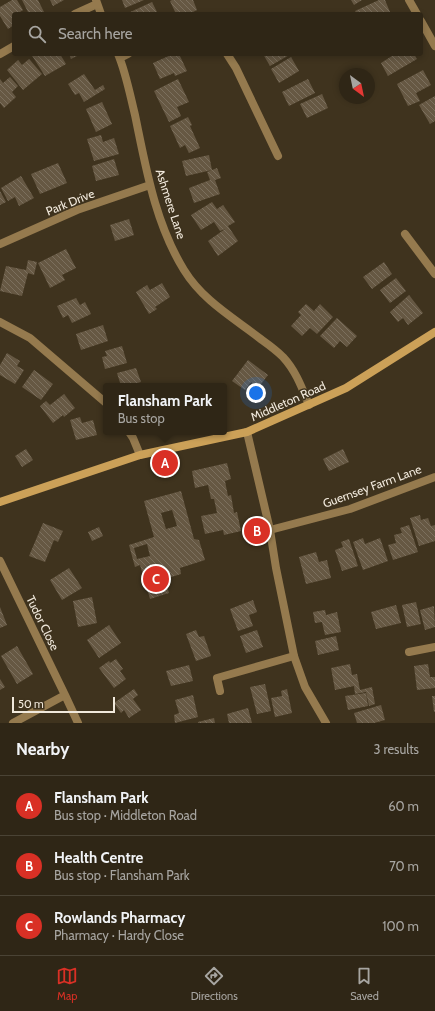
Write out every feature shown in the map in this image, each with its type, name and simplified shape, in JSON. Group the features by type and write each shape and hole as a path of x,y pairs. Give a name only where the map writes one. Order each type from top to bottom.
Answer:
{"main road":[{"name":"Middleton Road","path":"0,502 140,455 246,432 346,388 435,332"}],"street":[{"path":"409,0 416,12"},
{"path":"78,12 96,2 100,12"},
{"path":"423,25 435,46"},
{"path":"0,54 12,47"},
{"name":"Ashmere Lane","path":"119,56 150,185 162,224 173,250 193,284 205,297 283,357 302,386 309,405"},
{"path":"227,56 236,68 278,156"},
{"name":"Park Drive","path":"0,244 77,210 150,185"},
{"path":"405,234 435,274"},
{"path":"0,322 30,338 103,400"},
{"path":"246,432 270,530 276,568 294,656 304,687 326,723"},
{"path":"131,435 140,455"},
{"name":"Guernsey Farm Lane","path":"270,530 350,509 435,477"},
{"name":"Tudor Close","path":"0,561 78,723"},
{"path":"409,652 435,647"},
{"path":"220,691 217,678 294,656"},
{"path":"13,723 65,696"}],"building":[{"path":"12,0 17,0 23,10 20,12 12,12 12,26 8,29 0,16 0,7"},
{"path":"22,0 38,0 44,12 28,12"},
{"path":"50,0 64,0 53,6"},
{"path":"122,0 144,0 125,8"},
{"path":"193,0 197,10 193,12 175,12 170,1"},
{"path":"351,0 362,0 354,5"},
{"path":"379,0 385,0 390,12 356,12 355,11"},
{"path":"152,2 157,12 130,12"},
{"path":"32,56 61,56 66,64 45,76"},
{"path":"70,56 77,56 71,59"},
{"path":"169,56 180,56 187,71 175,76 174,73 160,79 153,63"},
{"path":"264,56 288,56 270,66"},
{"path":"392,56 415,56 417,59 388,76 381,63"},
{"path":"291,57 299,71 279,83 271,69"},
{"path":"29,59 42,74 23,90 7,70 18,60 22,65"},
{"path":"423,70 431,85 416,93 420,101 408,106 397,84"},
{"path":"84,74 95,90 103,85 105,89 84,102 79,93 75,95 68,84"},
{"path":"10,77 18,86 12,92 16,97 4,108 0,103 0,79 3,83"},
{"path":"178,79 189,102 177,107 181,116 169,122 154,91"},
{"path":"308,79 315,93 289,106 282,92"},
{"path":"322,94 328,108 307,118 300,104"},
{"path":"435,96 435,121 430,124 419,105"},
{"path":"102,102 112,124 96,132 86,109"},
{"path":"188,117 192,125 190,126 200,148 189,153 185,145 180,148 170,126"},
{"path":"101,135 103,142 114,138 119,154 94,161 87,139"},
{"path":"209,155 212,170 186,176 182,161"},
{"path":"114,159 119,175 96,181 92,166"},
{"path":"58,163 67,183 40,194 31,174"},
{"path":"217,168 221,178 215,180 220,194 194,203 189,188 210,180 207,172"},
{"path":"21,176 34,198 19,206 15,197 8,201 1,188"},
{"path":"0,191 6,202 0,205"},
{"path":"212,202 217,209 223,205 235,222 228,226 238,241 218,256 208,241 225,229 220,231 214,222 201,230 191,215"},
{"path":"129,219 134,235 115,241 110,225"},
{"path":"66,249 76,268 62,275 65,280 50,288 38,263"},
{"path":"28,260 37,262 34,275 28,273 22,296 0,291 6,266 26,270"},
{"path":"384,262 392,274 372,289 363,277"},
{"path":"396,278 406,291 390,303 380,290"},
{"path":"162,283 170,297 155,307 157,309 149,314 136,292 147,285 150,290"},
{"path":"409,295 423,313 408,325 403,318 398,322 390,312"},
{"path":"76,298 80,305 85,302 91,314 72,323 68,315 63,318 57,306"},
{"path":"306,304 314,311 320,304 333,317 317,334 310,328 302,336 291,326 301,315 298,312"},
{"path":"337,318 357,336 347,347 340,341 334,348 320,336"},
{"path":"103,325 108,341 81,350 76,334"},
{"path":"122,346 127,363 105,369 102,357 107,356 105,351"},
{"path":"7,353 20,361 17,366 24,370 15,384 0,375 0,365"},
{"path":"248,360 268,375 258,388 251,382 245,390 232,381"},
{"path":"136,368 141,382 120,383 117,373"},
{"path":"34,370 53,384 41,400 22,387"},
{"path":"64,394 75,408 64,417 63,415 53,423 40,406 46,401 50,405"},
{"path":"80,417 82,423 93,420 97,435 76,440 70,420"},
{"path":"26,449 33,460 22,467 15,456"},
{"path":"343,449 349,462 329,471 323,459"},
{"path":"227,463 231,479 225,481 228,496 231,495 234,513 237,512 241,531 224,535 223,530 205,534 201,516 217,513 214,499 211,499 208,485 195,488 192,471"},
{"path":"181,491 194,539 199,540 205,560 180,568 181,574 165,579 169,593 150,599 140,565 135,567 129,545 154,537 144,501","holes":["172,510 177,526 166,529 161,513","147,544 150,556 137,559 134,548"]},
{"path":"420,515 421,520 428,518 431,526 435,525 435,541 419,546 410,518"},
{"path":"43,523 63,531 58,542 54,540 45,562 29,556"},
{"path":"409,525 418,552 393,560 388,545 396,543 394,535 402,533 400,528"},
{"path":"99,527 103,536 92,541 88,532"},
{"path":"363,538 365,544 380,538 388,561 363,570 353,542"},
{"path":"349,539 358,566 342,571 335,550 343,547 341,542"},
{"path":"316,552 319,562 327,560 331,578 306,584 299,557"},
{"path":"69,568 82,588 62,600 50,580"},
{"path":"92,597 97,623 78,627 73,601"},
{"path":"253,600 257,612 249,615 253,626 238,631 230,609"},
{"path":"416,602 421,624 407,627 402,605"},
{"path":"396,605 401,623 376,629 371,612"},
{"path":"434,606 435,627 425,630 420,610"},
{"path":"0,607 7,625 0,628"},
{"path":"325,610 326,615 337,612 341,632 325,635 322,622 315,623 313,612"},
{"path":"109,625 121,643 99,658 87,640"},
{"path":"196,630 199,637 204,636 211,656 196,661 186,634"},
{"path":"257,630 263,647 246,653 240,636"},
{"path":"336,636 339,650 318,655 315,641"},
{"path":"17,646 33,674 17,684 1,656"},
{"path":"116,659 123,669 120,671 126,679 114,688 99,668 109,661 110,663"},
{"path":"350,664 352,675 357,674 360,690 372,687 375,704 369,706 366,692 355,694 354,686 335,690 331,668"},
{"path":"428,664 430,677 435,677 435,688 417,690 414,666"},
{"path":"189,665 193,681 171,686 166,671"},
{"path":"0,679 5,687 0,690"},
{"path":"265,684 271,711 257,714 250,687"},
{"path":"134,689 138,695 133,699 141,710 129,718 124,710 121,713 114,703"},
{"path":"287,689 292,713 275,717 271,698 282,696 281,691"},
{"path":"366,693 368,706 348,710 345,696"},
{"path":"193,695 198,717 175,723 174,715 179,713 175,700"},
{"path":"432,696 435,696 435,712 434,712"},
{"path":"381,705 385,720 374,723 357,723 354,713"},
{"path":"248,708 252,723 229,723 227,714"},
{"path":"214,718 215,723 198,723 198,722"}],"place":[{"name":"Flansham Park","path":"165,463"},
{"name":"Health Centre","path":"257,531"},
{"name":"Rowlands Pharmacy","path":"156,579"}]}
